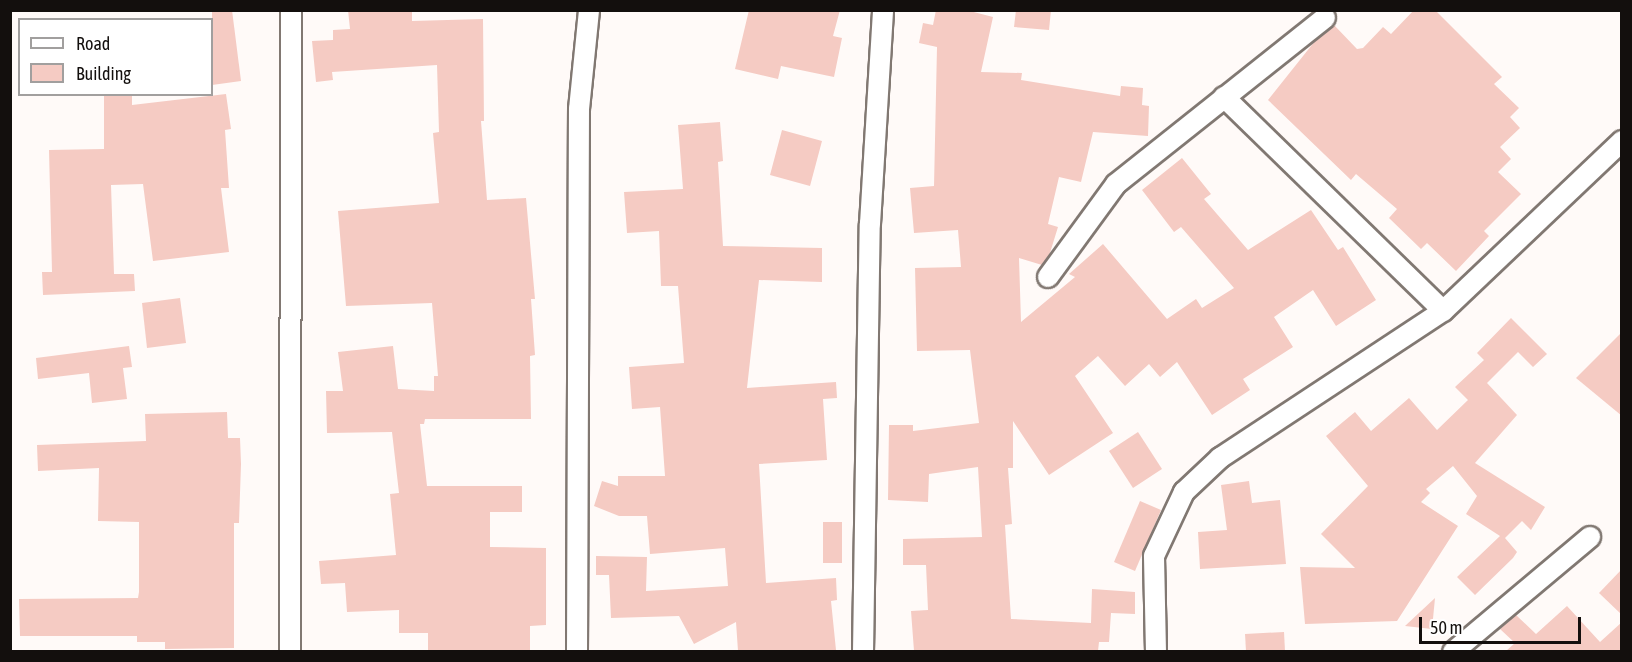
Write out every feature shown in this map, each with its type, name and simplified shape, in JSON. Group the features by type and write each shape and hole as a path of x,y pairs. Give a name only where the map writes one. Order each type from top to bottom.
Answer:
{"street":[{"path":"290,651 291,10"},
{"path":"577,651 579,110 589,10"},
{"path":"863,651 870,224 883,10"},
{"path":"1048,277 1116,184 1325,18"},
{"path":"1224,97 1443,311"},
{"path":"1155,651 1154,556 1184,492 1220,458 1443,311 1622,141"},
{"path":"1453,651 1590,537"}],"building":[{"path":"212,10 232,10 241,81 213,85"},
{"path":"348,10 412,10 412,21 483,19 484,121 481,121 487,200 526,198 535,299 531,299 535,355 530,356 531,419 425,419 424,424 420,424 427,486 522,486 522,512 490,512 490,547 546,548 546,625 530,626 530,651 428,651 428,633 399,633 399,610 347,612 345,583 321,584 319,561 396,555 390,494 399,493 392,432 327,433 326,391 343,391 338,352 393,346 398,389 434,391 434,376 438,376 432,303 346,306 338,211 439,203 433,133 439,132 437,65 332,72 333,80 316,82 312,41 333,40 333,30 350,29"},
{"path":"749,10 840,10 833,36 842,38 834,77 781,66 778,79 735,69"},
{"path":"936,10 966,10 993,17 981,72 1022,73 1021,80 1120,96 1121,86 1143,88 1142,105 1149,106 1148,136 1093,132 1081,182 1059,177 1048,224 1058,227 1049,256 1042,265 1019,258 1021,322 1075,277 1069,274 1103,244 1167,319 1196,299 1202,308 1234,288 1181,227 1174,232 1142,190 1182,158 1211,194 1204,199 1248,250 1311,210 1338,250 1343,247 1376,300 1336,326 1313,290 1274,317 1293,347 1243,379 1250,390 1212,415 1177,362 1160,377 1149,364 1125,386 1098,356 1075,376 1113,433 1049,475 1013,421 1013,468 1008,468 1012,524 1005,525 1011,619 1091,623 1092,589 1135,592 1135,614 1111,613 1109,642 1099,642 1098,651 914,651 911,611 928,610 926,565 903,565 903,539 982,537 978,467 929,474 928,502 888,500 889,425 913,425 913,431 979,423 970,350 917,351 915,268 961,267 958,230 914,233 910,188 934,186 937,47 919,43 923,23 933,25"},
{"path":"1016,10 1051,10 1049,30 1014,27"},
{"path":"1414,10 1435,10 1502,77 1494,84 1519,108 1510,117 1520,128 1500,147 1511,159 1498,172 1521,194 1484,231 1489,236 1456,271 1427,243 1421,249 1389,218 1397,209 1356,174 1351,180 1268,100 1315,41 1334,25 1357,49 1363,48 1383,27 1391,34"},
{"path":"226,94 231,129 225,130 229,188 221,188 229,252 153,261 143,184 111,185 114,274 134,274 135,291 43,295 42,272 52,272 49,150 104,149 104,96 132,96 132,105"},
{"path":"720,122 723,161 718,162 723,246 822,248 822,282 759,280 747,388 836,382 837,398 823,399 827,460 759,464 766,583 836,578 837,600 831,601 836,650 738,651 736,622 694,644 679,616 611,618 609,575 596,575 596,556 647,557 646,591 728,586 725,548 650,554 647,516 619,516 594,506 602,481 618,486 618,476 665,476 660,407 632,409 629,367 684,363 678,286 661,286 659,231 627,233 624,192 683,189 678,125"},
{"path":"782,130 822,141 810,186 770,175"},
{"path":"180,298 186,343 147,348 142,303"},
{"path":"1511,318 1547,354 1533,367 1518,352 1487,383 1517,415 1475,463 1545,507 1531,530 1522,521 1505,538 1517,552 1513,558 1475,595 1457,577 1500,536 1466,514 1477,496 1453,466 1426,489 1430,493 1421,502 1458,526 1397,621 1305,624 1300,567 1355,568 1321,534 1368,486 1326,436 1355,412 1371,431 1409,398 1437,430 1468,400 1455,387 1484,360 1477,353"},
{"path":"1622,332 1622,416 1576,378"},
{"path":"129,346 132,367 123,368 127,399 92,403 89,373 38,379 36,358"},
{"path":"227,412 228,438 240,438 241,464 239,523 234,523 234,648 165,649 165,642 137,642 137,636 20,636 19,599 138,598 139,592 139,522 98,521 99,468 38,471 37,445 146,441 145,414"},
{"path":"1138,432 1162,469 1133,488 1109,451"},
{"path":"1249,481 1252,503 1280,500 1286,564 1200,569 1198,532 1227,530 1221,485"},
{"path":"1140,501 1161,510 1135,571 1114,562"},
{"path":"823,522 842,522 842,563 823,563"},
{"path":"1622,569 1622,615 1599,593"},
{"path":"1435,598 1432,629 1405,626"},
{"path":"1567,606 1600,642 1622,622 1622,651 1506,651 1515,643 1500,629 1516,615 1536,634"},
{"path":"1284,632 1285,651 1246,651 1245,634"}]}
